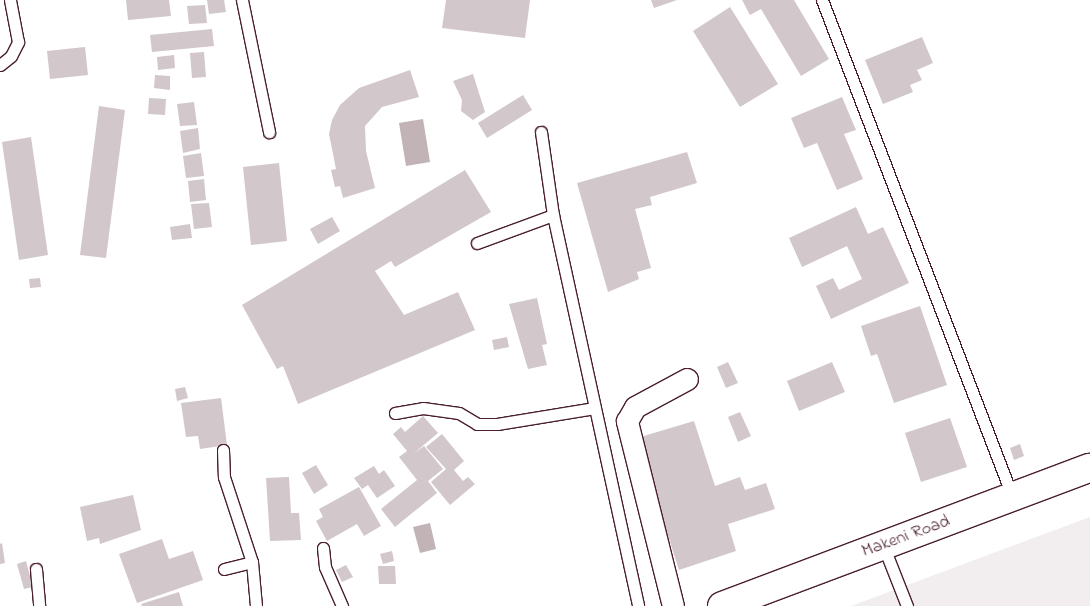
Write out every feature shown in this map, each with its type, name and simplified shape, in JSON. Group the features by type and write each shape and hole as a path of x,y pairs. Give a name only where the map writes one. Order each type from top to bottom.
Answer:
{"main road":[{"name":"Makeni Road","path":"722,606 1090,468"}],"street":[{"path":"673,606 627,421 635,407 687,379"}],"lane":[{"path":"0,65 11,56 18,42 10,0"},
{"path":"242,0 269,132"},
{"path":"822,0 1013,498"},
{"path":"541,132 553,215 638,606"},
{"path":"477,243 553,215"},
{"path":"395,413 423,408 459,413 476,424 497,424 595,408"},
{"path":"223,450 224,477 252,562 256,606"},
{"path":"883,545 908,606"},
{"path":"323,548 325,567 342,606"},
{"path":"224,569 252,562"},
{"path":"36,569 39,606"}],"shaded area":[{"path":"423,119 430,162 406,166 399,123"},
{"path":"1090,517 1090,606 851,606"},
{"path":"430,523 436,549 420,553 413,527"}],"building":[{"path":"126,0 169,0 171,16 128,20"},
{"path":"207,0 224,0 226,12 209,14"},
{"path":"446,0 530,0 525,38 442,28"},
{"path":"651,0 677,0 654,8"},
{"path":"742,0 794,0 829,59 801,76 761,9 750,15"},
{"path":"205,5 207,23 189,24 187,6"},
{"path":"730,7 778,84 740,107 693,31"},
{"path":"212,29 214,46 152,52 150,35"},
{"path":"922,37 933,63 917,70 922,80 910,85 913,92 883,104 865,60"},
{"path":"85,47 88,75 50,79 47,51"},
{"path":"204,52 206,77 192,78 190,53"},
{"path":"174,55 175,68 158,70 157,57"},
{"path":"410,70 419,97 382,107 365,126 366,151 375,188 343,198 340,186 335,187 331,170 336,169 329,134 332,120 340,105 359,88"},
{"path":"473,74 485,112 473,120 461,111 462,100 453,81"},
{"path":"155,75 170,76 170,90 154,88"},
{"path":"523,95 532,110 487,138 478,123"},
{"path":"842,97 856,130 844,134 863,179 837,190 817,143 804,148 791,118"},
{"path":"149,98 166,99 165,115 148,114"},
{"path":"194,102 197,125 180,126 177,104"},
{"path":"99,106 125,110 106,258 80,255"},
{"path":"198,128 200,149 183,153 180,131"},
{"path":"31,137 48,255 19,260 2,142"},
{"path":"687,152 697,183 650,197 652,205 635,209 651,268 637,272 639,279 608,292 577,183"},
{"path":"201,153 204,176 186,178 183,156"},
{"path":"279,163 287,241 251,245 243,167"},
{"path":"465,170 491,212 395,267 391,261 375,271 404,315 458,292 475,330 298,404 283,366 277,369 242,305"},
{"path":"204,179 206,200 190,202 188,181"},
{"path":"209,203 212,227 194,229 191,204"},
{"path":"856,207 868,234 883,227 909,283 831,319 816,286 833,278 839,290 862,279 847,246 802,267 789,238"},
{"path":"332,217 340,231 318,244 310,229"},
{"path":"190,224 192,238 172,240 170,227"},
{"path":"40,278 41,287 30,288 29,279"},
{"path":"537,298 547,344 542,345 547,365 528,369 509,304"},
{"path":"920,306 947,385 894,403 877,354 871,356 861,326"},
{"path":"507,337 509,347 494,350 492,340"},
{"path":"728,362 738,383 726,388 717,367"},
{"path":"832,362 845,392 799,411 787,381"},
{"path":"185,387 188,398 177,401 175,389"},
{"path":"221,398 227,445 200,449 198,436 186,437 181,403"},
{"path":"740,412 751,436 738,442 728,417"},
{"path":"423,416 438,433 413,454 424,446 443,469 428,481 437,493 395,527 381,509 417,480 399,457 407,451 393,434 401,427 405,432"},
{"path":"950,418 967,467 921,482 905,433"},
{"path":"694,421 715,486 740,477 745,490 766,483 775,509 728,524 736,551 679,570 637,438"},
{"path":"442,434 464,461 454,470 463,481 468,477 475,484 450,505 431,482 446,469 426,447"},
{"path":"1020,444 1024,456 1014,460 1010,448"},
{"path":"316,465 328,485 314,494 302,473"},
{"path":"374,466 379,474 384,470 395,486 377,498 368,485 362,489 354,478"},
{"path":"289,477 291,513 299,513 301,540 270,541 266,478"},
{"path":"359,487 381,526 364,536 357,524 327,541 316,521 323,517 319,509"},
{"path":"133,495 141,530 100,544 99,538 87,541 80,507"},
{"path":"162,539 169,559 193,551 203,580 137,603 119,554"},
{"path":"2,543 5,563 0,564 0,544"},
{"path":"392,551 394,561 383,564 380,554"},
{"path":"26,561 33,587 24,589 17,564"},
{"path":"346,565 353,577 342,582 336,570"},
{"path":"378,566 395,566 396,584 379,584"},
{"path":"179,592 183,606 142,606 141,604"}]}
